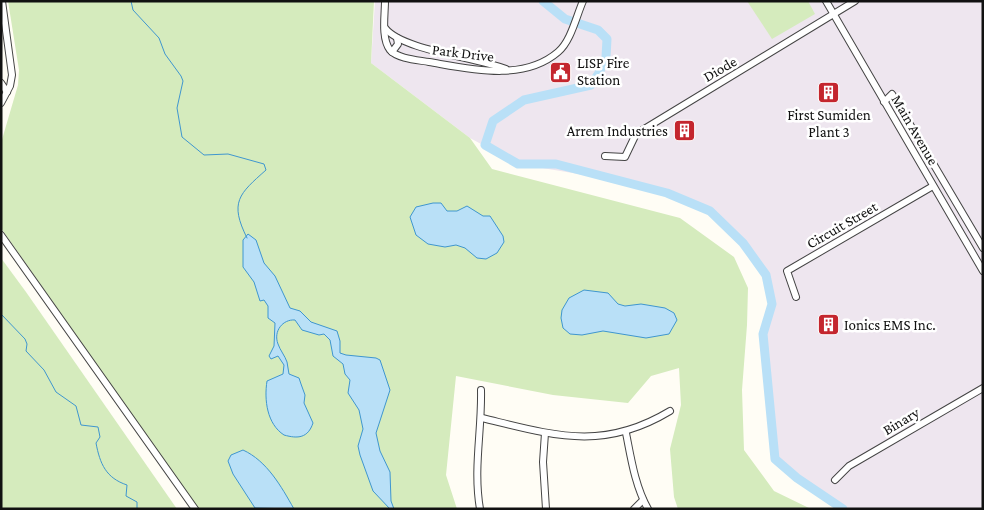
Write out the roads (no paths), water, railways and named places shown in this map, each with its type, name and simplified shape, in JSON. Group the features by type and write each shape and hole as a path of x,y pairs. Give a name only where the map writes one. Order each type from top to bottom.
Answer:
{"street":[{"path":"1,103 8,92 12,75 2,1"},
{"path":"385,1 386,40 392,52 398,44 397,38"},
{"name":"Main Avenue","path":"826,1 983,272"},
{"name":"Diode","path":"605,156 625,157 636,134 855,1"},
{"name":"Park Drive","path":"392,52 400,56 475,70 525,68 545,60 561,49 582,4"},
{"name":"Park Drive","path":"385,28 397,38 507,69"},
{"path":"1,42 9,54"},
{"name":"Park Drive","path":"417,59 424,47"},
{"path":"1,83 8,92"},
{"path":"884,102 892,94 983,248"},
{"name":"Circuit Street","path":"796,298 787,271 934,186"},
{"path":"1,235 195,509"},
{"name":"Binary","path":"835,480 850,466 983,388"},
{"path":"480,509 475,472 482,418 482,390"},
{"path":"482,418 545,433 586,438 626,433 651,423 670,412"},
{"path":"545,433 543,462 546,509"},
{"path":"626,433 632,464 643,500 648,509"},
{"path":"634,509 643,500"}],"water":[{"path":"441,203 447,211 457,211 467,206 483,216 490,216 503,236 504,242 497,253 486,259 477,258 465,248 456,245 445,247 428,244 416,235 410,217 416,207"},
{"path":"248,234 256,240 264,263 275,276 290,308 300,311 311,322 337,331 340,341 340,353 380,360 390,390 376,433 380,451 390,472 391,501 394,509 390,509 373,491 360,455 358,446 363,429 359,410 348,393 350,380 345,374 343,364 333,356 330,340 324,334 319,335 302,330 295,320 291,320 280,327 277,339 287,362 289,374 299,378 305,395 304,403 313,423 308,432 302,436 294,437 284,435 270,418 266,396 267,381 283,374 284,365 278,356 271,359 269,356 274,346 275,323 268,318 268,306 264,300 260,301 254,282 243,267 243,240"},
{"path":"584,290 608,293 618,304 625,306 641,304 665,308 674,313 677,320 669,334 646,338 603,331 582,335 570,334 563,328 562,310 569,298"},
{"path":"243,450 252,455 273,475 294,509 255,508 233,474 228,461 231,455"}],"waterway":[{"path":"131,1 133,10 159,38 165,54 183,81 177,108 182,137 204,155 228,154 264,164 266,170 243,193 238,207 239,216 247,238"},
{"path":"543,1 565,19 598,30 607,39 606,57 591,85 524,100 493,121 485,145 518,164 556,164 667,193 710,211 743,243 766,275 772,304 763,334 775,459 797,478 843,509"},
{"path":"1,314 25,339 27,344 26,351 44,370 56,392 76,406 81,425 98,427 100,437 96,443 102,464 109,474 127,485 126,496 137,502 137,509"}],"place":[{"name":"LISP Fire Station","path":"561,72"},
{"name":"First Sumiden Plant 3","path":"829,92"},
{"name":"Arrem Industries","path":"684,131"},
{"name":"Ionics EMS Inc.","path":"828,325"}]}
